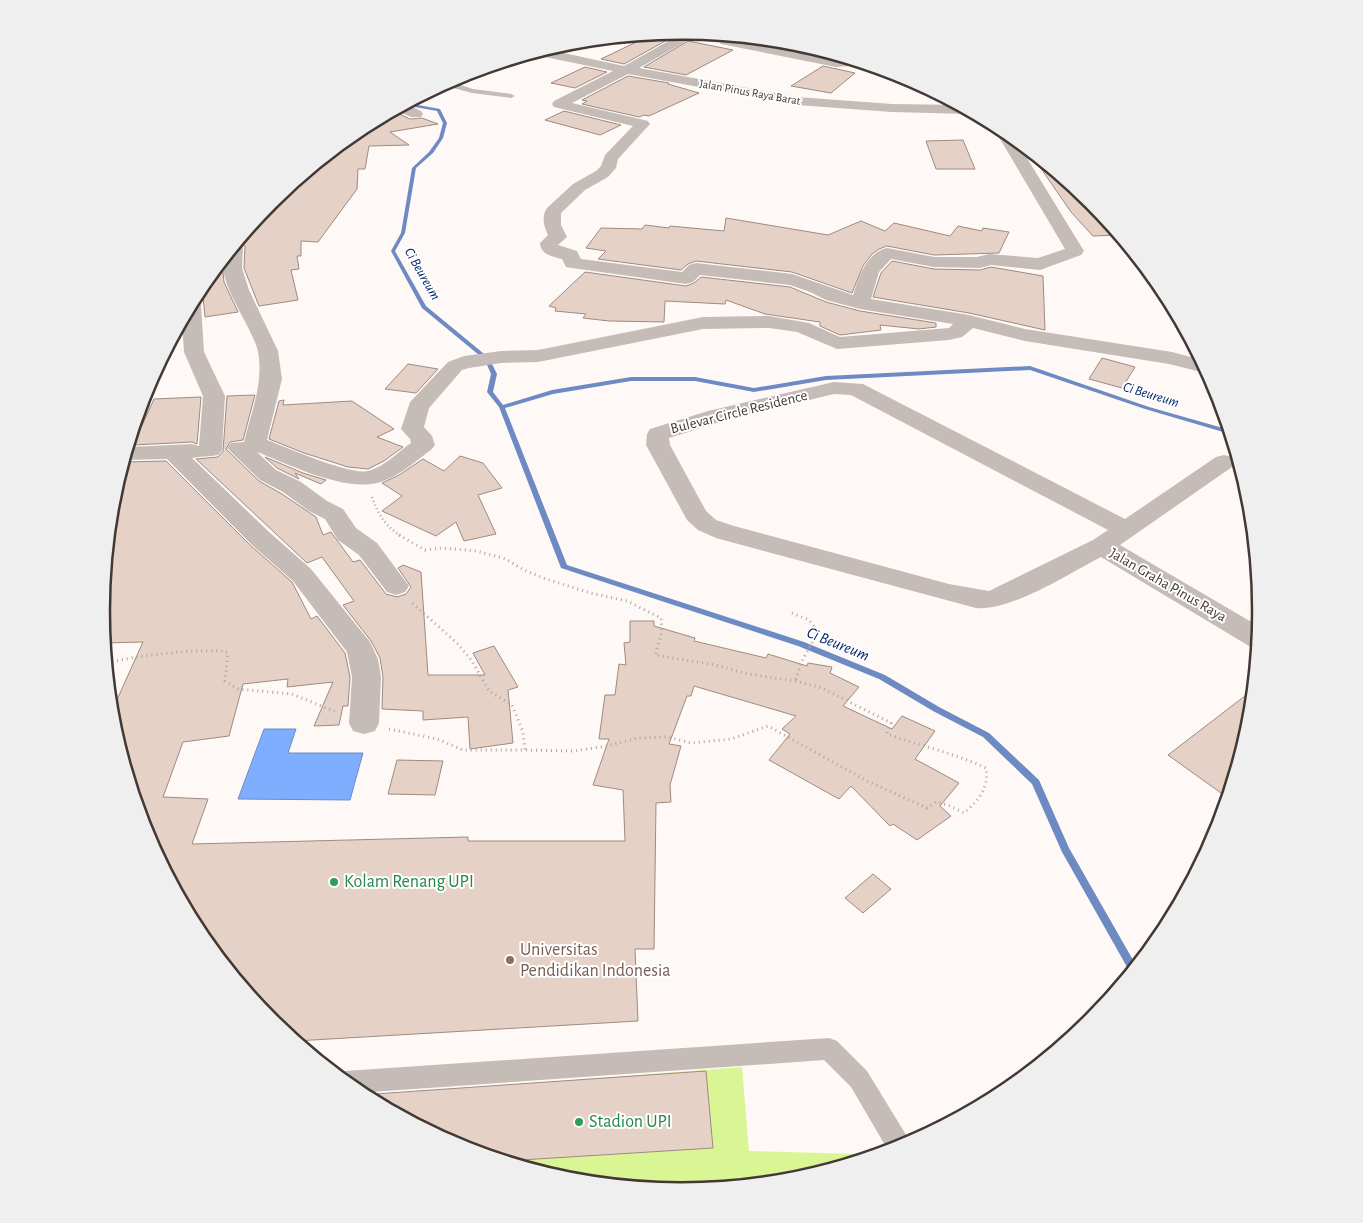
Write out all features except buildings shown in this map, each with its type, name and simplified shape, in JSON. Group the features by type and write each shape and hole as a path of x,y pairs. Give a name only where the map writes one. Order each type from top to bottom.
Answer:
{"street":[{"path":"679,40 559,104 644,124 611,158 608,168 602,174 579,187 552,212 552,225 558,237 548,242 550,247 557,252 571,255 572,264 686,278 696,270 720,273 724,271 792,280 817,288 833,296 860,303 969,321 1025,327 1172,358 1197,365"},
{"path":"730,42 842,63"},
{"name":"Jalan Pinus Raya Barat","path":"555,54 626,70 797,101 892,108 953,110"},
{"path":"408,110 416,114"},
{"path":"860,303 870,271 887,253 934,262 980,263 989,259 1040,264 1075,252 1010,144"},
{"path":"233,257 233,268 239,290 268,351 271,379 247,446"},
{"path":"191,319 194,352 214,396 210,450"},
{"path":"132,454 174,453 247,446 368,479 378,476 423,445 421,436 412,429 418,407 455,366 464,362 501,357 538,356 703,323 744,321 776,323 802,327 837,343 956,333 969,321"},
{"name":"Bulevar Circle Residence","path":"1127,530 856,389 834,388 716,416 658,434 658,445 696,515 707,525 726,532 949,593 988,600 999,598 1102,546 1127,530 1224,462"},
{"path":"247,446 268,475 292,487 318,506 334,514 347,534 368,549 396,586"},
{"path":"174,453 260,538 302,575 360,649 366,662 368,675 364,723"},
{"name":"Jalan Graha Pinus Raya","path":"1102,546 1252,635"}],"lane":[{"path":"457,87 472,91 511,96"},
{"path":"356,1081 829,1049 859,1079 896,1140"}],"path":[{"path":"368,479 378,515 393,531 426,550 442,548 477,551 506,560 546,579 590,593 627,601 661,618 662,631 655,655 715,665 748,674 795,680 822,688 891,723 887,734 922,747 962,757 986,768 988,778 980,799 964,813 948,805 936,802 927,808 867,781 768,726 731,739 691,743 668,737 636,738 608,746 573,751 525,750"},
{"path":"792,613 809,620 818,632 795,680"}],"green space":[{"name":"Stadion UPI","path":"742,1067 749,1151 854,1154 854,1156 793,1172 719,1182 644,1182 607,1178 534,1164 498,1153 429,1124 377,1095"}],"water":[{"path":"264,729 296,729 288,753 363,753 350,800 238,799"}],"waterway":[{"name":"Ci Beureum","path":"416,106 439,110 445,123 441,138 431,153 414,168 403,233 393,251 424,307 487,359 494,374 490,392 502,407"},
{"name":"Ci Beureum","path":"502,407 552,392 631,379 695,379 754,390 826,378 1030,368 1147,408 1224,430"},
{"name":"Ci Beureum","path":"502,407 564,566 801,644 882,677 936,709 986,735 1036,782 1065,849 1130,965"}],"place":[{"name":"Kolam Renang UPI","path":"334,882"},
{"name":"Universitas Pendidikan Indonesia","path":"510,960"},
{"name":"Stadion UPI","path":"579,1122"}]}
